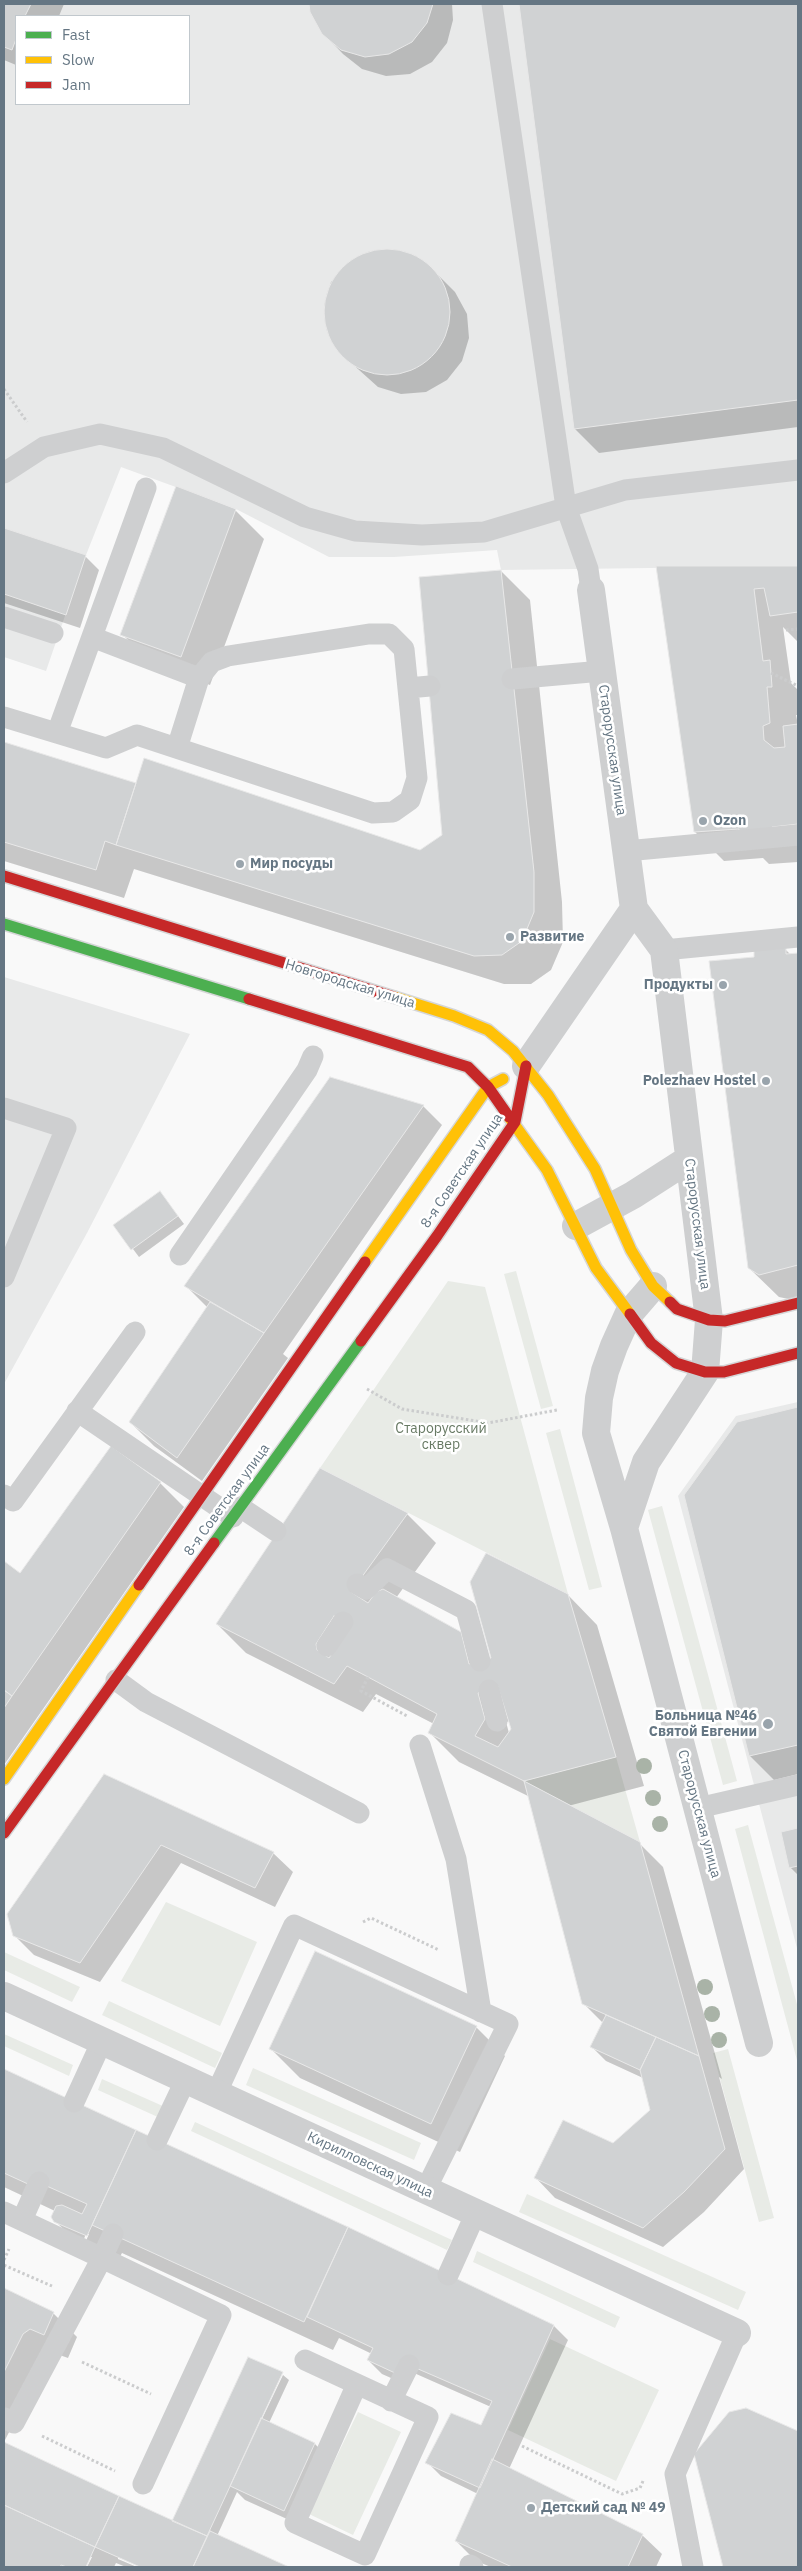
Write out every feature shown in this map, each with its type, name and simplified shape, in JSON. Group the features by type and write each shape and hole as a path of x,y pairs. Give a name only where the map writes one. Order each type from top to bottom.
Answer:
{"street":[{"name":"Старорусская улица","path":"591,590 634,910 664,950 709,1320 705,1372 646,1462 624,1528"},
{"name":"Новгородская улица","path":"4,876 454,1016 488,1030 513,1051 548,1095 595,1169 631,1250 653,1286 677,1309 709,1320 725,1321 798,1303"},
{"path":"526,1066 634,910"},
{"path":"4,924 468,1067 488,1087 515,1122 547,1170 596,1268 628,1315 651,1343 676,1363 705,1372 724,1372 798,1353"},
{"name":"8-я Советская улица","path":"4,1779 488,1087 526,1066"},
{"name":"8-я Советская улица","path":"4,1834 437,1236 515,1122 526,1066"},
{"path":"576,1226 689,1159"},
{"name":"Старорусская улица","path":"653,1286 628,1315 605,1371 599,1398 596,1433 624,1528 759,2043"},
{"name":"Кирилловская улица","path":"4,1996 475,2215 737,2333"}],"lane":[{"path":"492,4 566,508 588,569 591,590"},
{"path":"4,473 44,447 100,434 163,448 305,517 355,531 422,535 484,532 625,490 798,470"},
{"path":"57,733 146,488"},
{"path":"4,617 53,633"},
{"path":"4,717 106,748 137,735 373,814 393,812 410,800 417,778 404,649 389,634 369,634 228,656 212,662 199,678 177,748"},
{"path":"92,637 199,678"},
{"path":"512,679 602,671"},
{"path":"408,688 430,686"},
{"path":"626,850 798,835"},
{"path":"664,950 798,937"},
{"path":"180,1255 307,1070 313,1056"},
{"path":"4,1108 66,1128 4,1277"},
{"path":"4,1495 13,1501 134,1332"},
{"path":"78,1411 203,1496 276,1531"},
{"path":"361,1590 388,1569 466,1610 480,1661"},
{"path":"327,1646 343,1622"},
{"path":"116,1680 146,1702 359,1813"},
{"path":"488,1690 497,1721"},
{"path":"420,1745 456,1859 481,2012"},
{"path":"698,1808 798,1785"},
{"path":"216,2094 294,1925 508,2024 425,2191"},
{"path":"74,2102 102,2041"},
{"path":"157,2140 186,2079"},
{"path":"39,2182 13,2216 221,2315 143,2484"},
{"path":"448,2275 475,2215"},
{"path":"9,2421 54,2349 113,2234"},
{"path":"693,2567 674,2474 737,2333"},
{"path":"305,2360 357,2384 391,2401 428,2417 364,2555 295,2523 357,2384"},
{"path":"391,2401 409,2364"}],"path":[{"path":"4,389 44,447"},
{"path":"786,630 798,629"},
{"path":"771,673 798,686"},
{"path":"365,1387 402,1409 488,1423 521,1419 557,1410"},
{"path":"368,1677 361,1691 410,1718 420,1745"},
{"path":"4,2264 80,2299"},
{"path":"54,2349 178,2407"},
{"path":"9,2421 143,2484"},
{"path":"522,2446 622,2494 640,2488 644,2480"}],"shaded area":[{"path":"4,4 798,4 798,566 501,570 497,550 394,557 329,557 236,509 121,467 86,555 46,671 4,657"},
{"path":"4,977 190,1034 87,1233 4,1384"},
{"name":"Больница №46 Святой Евгении","path":"798,1402 798,1952 678,1496 736,1416"}],"green space":[{"path":"516,1271 553,1406 541,1409 504,1274"},
{"name":"Старорусский сквер","path":"448,1281 485,1287 568,1594 320,1468"},
{"path":"560,1429 602,1587 589,1590 546,1433"},
{"path":"662,1506 737,1781 723,1785 648,1510"},
{"path":"616,1757 640,1842 524,1781"},
{"path":"748,1825 798,2008 798,2064 735,1829"},
{"path":"166,1902 257,1942 220,2026 121,1981"},
{"path":"4,1952 80,1987 72,2002 4,1970"},
{"path":"109,2001 222,2053 215,2068 102,2015"},
{"path":"4,2034 73,2065 69,2076 4,2046"},
{"path":"728,2049 774,2218 759,2222 713,2053"},
{"path":"253,2068 421,2143 414,2160 246,2085"},
{"path":"102,2079 165,2107 160,2118 98,2090"},
{"path":"195,2122 452,2240 447,2250 191,2131"},
{"path":"527,2194 746,2292 738,2310 519,2212"},
{"path":"477,2251 620,2317 615,2328 473,2262"},
{"path":"550,2339 659,2390 616,2481 508,2430"},
{"path":"358,2412 401,2432 353,2535 309,2514"}],"building":[{"path":"4,4 31,4 26,15 15,15 15,42 12,50 4,47"},
{"path":"309,4 433,4 427,23 412,42 389,54 365,57 341,50 322,34 310,12"},
{"path":"519,4 798,4 798,400 574,429"},
{"path":"387,249 411,254 432,267 445,288 450,312 445,336 432,357 411,370 387,375 363,370 342,357 329,336 324,312 329,288 342,267 363,254"},
{"path":"176,486 236,509 181,657 120,635"},
{"path":"4,528 86,555 66,615 4,594"},
{"path":"656,566 798,566 798,612 770,616 764,588 754,589 763,661 770,660 772,687 767,687 770,723 763,726 764,740 774,748 785,747 783,726 798,724 798,824 772,827 773,834 739,836 739,829 694,832"},
{"path":"501,570 534,872 534,912 522,941 502,955 474,956 116,845 144,758 420,850 442,835 419,577"},
{"path":"4,742 136,783 116,845 105,841 96,870 4,842"},
{"path":"786,948 786,954 798,953 798,1265 759,1275 748,1268 709,961 754,957 754,950"},
{"path":"330,1077 424,1105 264,1333 184,1286"},
{"path":"160,1191 178,1216 131,1250 113,1225"},
{"path":"210,1302 264,1333 177,1458 129,1422"},
{"name":"Больница №46 Святой Евгении","path":"798,1407 798,1745 749,1756 684,1495 737,1422"},
{"path":"111,1446 161,1482 12,1696 4,1690 4,1561 20,1573"},
{"path":"320,1468 408,1513 351,1592 368,1603 376,1592 383,1589 461,1632 469,1664 491,1658 470,1582 486,1553 568,1594 616,1757 524,1781 428,1733 437,1714 347,1666 334,1684 216,1624","holes":["334,1616 350,1626 329,1658 317,1650 316,1644","498,1687 511,1729 498,1747 475,1736 485,1719 478,1693"]},
{"path":"4,1690 12,1696 4,1708"},
{"path":"104,1774 274,1852 255,1888 161,1845 80,1963 13,1936 7,1914"},
{"path":"524,1781 640,1842 699,2056 582,2004"},
{"path":"798,1828 798,1866 789,1868 781,1832"},
{"path":"315,1951 477,2026 431,2124 269,2049"},
{"path":"606,2015 656,2037 640,2070 590,2047"},
{"path":"656,2037 699,2056 725,2149 684,2192 643,2228 534,2178 563,2120 613,2143 650,2110 640,2070"},
{"path":"4,2069 136,2130 87,2236 54,2222 51,2217 56,2206 62,2205 82,2214 87,2204 31,2179 28,2184 4,2173"},
{"path":"136,2130 348,2227 304,2322 92,2225"},
{"path":"348,2227 554,2325 480,2488 425,2463 451,2413 481,2425 492,2401 409,2365 395,2373 367,2360 373,2348 307,2317"},
{"path":"4,2288 54,2312 44,2335 30,2329 23,2334 4,2372"},
{"path":"248,2357 283,2372 207,2536 172,2521"},
{"path":"746,2408 798,2431 798,2567 723,2567 694,2454 729,2412"},
{"path":"261,2418 315,2443 284,2511 230,2486"},
{"path":"4,2442 119,2496 95,2547 4,2505"},
{"name":"Детский сад № 49","path":"492,2459 643,2534 628,2567 512,2567 455,2541"},
{"path":"119,2496 207,2536 193,2567 140,2567 95,2547"},
{"path":"4,2505 95,2547 86,2567 67,2567 61,2565 60,2567 4,2567"},
{"path":"210,2531 289,2567 193,2567"}],"traffic: fast":[{"path":"4,924 249,999"},
{"path":"214,1543 361,1341"}],"traffic: slow":[{"path":"394,997 454,1016 488,1030 513,1051 548,1095 595,1169 631,1250 653,1286 670,1302"},
{"path":"365,1262 488,1087 503,1079"},
{"path":"509,1117 547,1170 596,1268 630,1314"},
{"path":"4,1779 139,1585"}],"traffic: jam":[{"path":"4,876 394,997"},
{"path":"249,999 468,1067 488,1087 509,1117"},
{"path":"361,1341 437,1236 515,1122 526,1066"},
{"path":"139,1585 365,1262"},
{"path":"670,1302 677,1309 709,1320 725,1321 798,1303"},
{"path":"630,1314 651,1343 676,1363 705,1372 724,1372 798,1353"},
{"path":"4,1833 214,1543"}],"place":[{"name":"Ozon","path":"703,821"},
{"name":"Мир посуды","path":"240,864"},
{"name":"Развитие","path":"510,937"},
{"name":"Продукты","path":"723,985"},
{"name":"Polezhaev Hostel","path":"766,1081"},
{"name":"Больница №46 Святой Евгении","path":"768,1724"},
{"name":"Детский сад № 49","path":"531,2508"}]}
